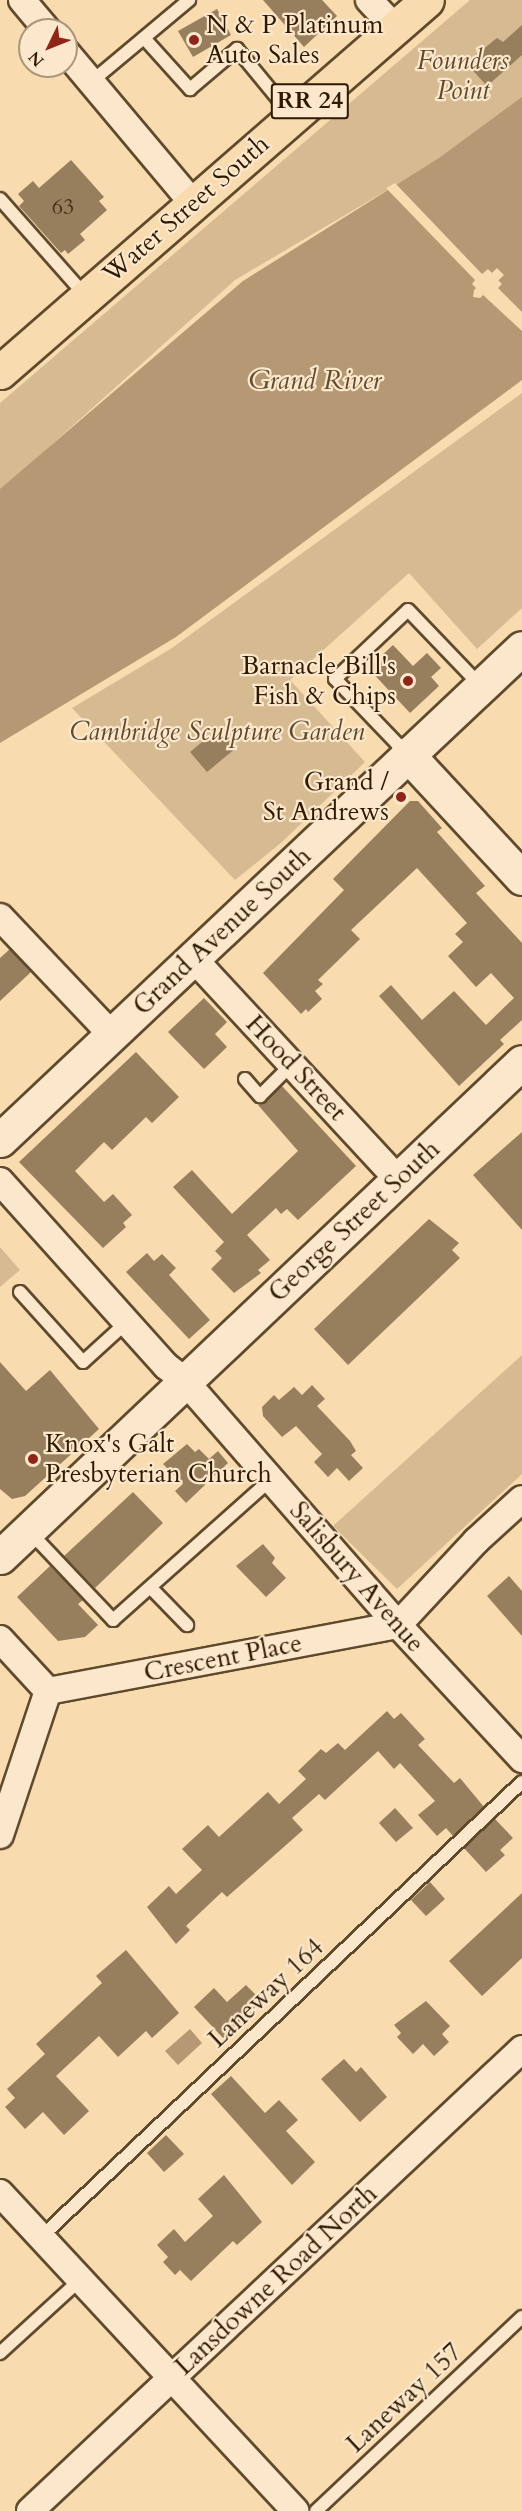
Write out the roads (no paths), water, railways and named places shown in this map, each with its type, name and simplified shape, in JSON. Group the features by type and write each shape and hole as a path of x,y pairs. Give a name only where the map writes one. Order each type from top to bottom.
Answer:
{"main road":[{"name":"Water Street South","path":"0,372 192,202 428,0"},
{"name":"Grand Avenue South","path":"0,1140 522,648"},
{"path":"407,754 522,878"},
{"name":"George Street South","path":"10,1540 185,1381 522,1062"}],"street":[{"path":"22,0 37,18"},
{"path":"369,0 394,28"},
{"path":"78,66 192,202"},
{"path":"1,922 112,1035"},
{"name":"Hood Street","path":"193,958 398,1179"},
{"name":"Salisbury Avenue","path":"0,1181 127,1322 185,1381 398,1625 522,1759"},
{"path":"398,1625 476,1540 522,1499"},
{"name":"Crescent Place","path":"48,1691 398,1625"},
{"path":"0,1639 48,1691 0,1835"},
{"name":"Lansdowne Road North","path":"30,2511 522,2049"},
{"path":"0,2193 170,2379 295,2511"}],"lane":[{"path":"91,82 189,0"},
{"path":"144,38 190,89 237,49 292,116"},
{"path":"0,199 86,296"},
{"path":"407,754 335,679 408,610 481,686"},
{"path":"245,1079 260,1096 292,1064"},
{"path":"20,1292 83,1362 127,1322"},
{"path":"10,1540 113,1620 271,1479"},
{"path":"151,1588 187,1625"},
{"name":"Laneway 164","path":"41,2237 522,1782"},
{"path":"0,2353 80,2280"},
{"name":"Laneway 157","path":"316,2511 522,2317"}],"water":[{"name":"Grand River","path":"522,97 522,380 176,637 0,743 0,489 243,281 439,158","holes":["497,268 504,275 480,298 473,297 474,290"]},
{"path":"190,2029 202,2043 178,2065 165,2051"}],"place":[{"name":"N & P Platinum Auto Sales","path":"194,40"},
{"name":"Barnacle Bill's Fish & Chips","path":"408,681"},
{"name":"Grand / St Andrews","path":"401,797"},
{"name":"Knox's Galt Presbyterian Church","path":"33,1459"}],"park label":[{"name":"Founders Point","path":"463,76"},
{"name":"Cambridge Sculpture Garden","path":"217,732"}]}
